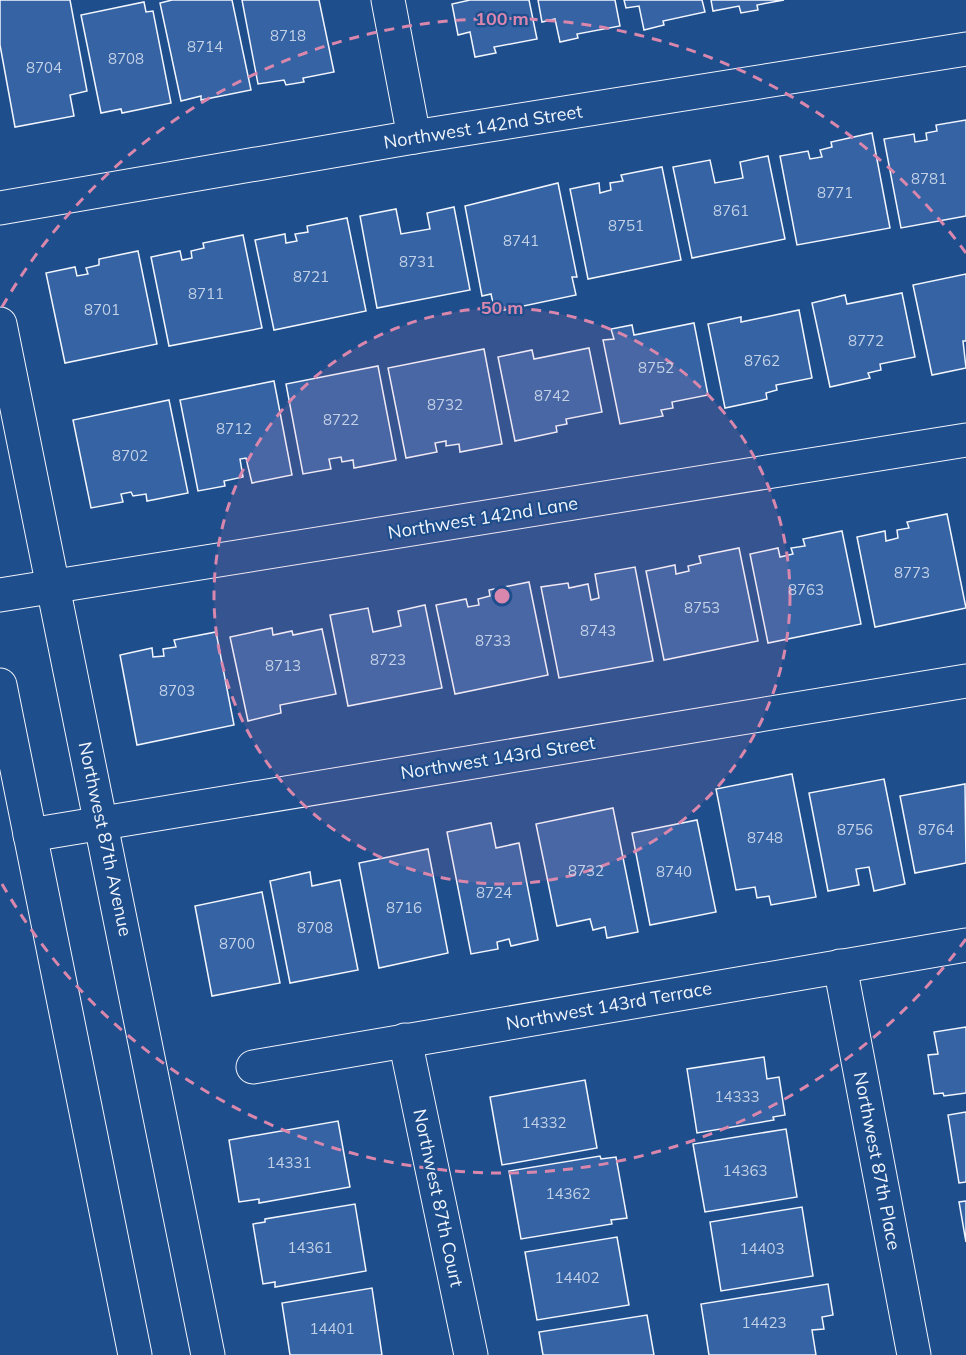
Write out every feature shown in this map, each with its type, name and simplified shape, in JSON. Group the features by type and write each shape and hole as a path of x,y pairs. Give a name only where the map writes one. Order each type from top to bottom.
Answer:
{"street":[{"path":"388,0 414,137"},
{"name":"Northwest 142nd Street","path":"0,208 414,137 966,49"},
{"name":"Northwest 87th Avenue","path":"0,324 208,1355"},
{"name":"Northwest 142nd Lane","path":"0,595 966,440"},
{"name":"Northwest 143rd Street","path":"30,835 966,681"},
{"path":"0,685 135,1355"},
{"name":"Northwest 143rd Terrace","path":"253,1066 966,945"},
{"name":"Northwest 87th Place","path":"840,966 914,1355"},
{"name":"Northwest 87th Court","path":"405,1040 471,1355"}],"building":[{"path":"0,0 70,0 87,91 70,95 74,116 15,127 0,45"},
{"path":"172,0 232,0 251,90 201,100 201,96 181,101 160,3"},
{"path":"242,0 319,0 334,72 303,78 304,82 286,85 284,80 258,84"},
{"path":"470,0 529,0 537,39 494,47 496,53 475,57 470,32 458,35 452,4"},
{"path":"538,0 615,0 620,26 577,34 578,38 560,42 555,19 542,22"},
{"path":"624,0 702,0 705,12 663,21 664,25 644,30 639,6 626,8"},
{"path":"711,0 784,0 757,5 758,10 741,13 739,6 713,11"},
{"path":"144,2 146,12 153,11 171,103 122,113 121,109 101,113 81,15"},
{"path":"966,120 966,216 901,228 884,139 914,134 915,142 927,140 926,133 937,131 936,125"},
{"path":"872,133 890,228 797,245 780,156 808,151 810,159 822,157 820,150 832,147 831,142"},
{"path":"768,156 785,239 692,258 673,167 710,160 715,183 743,178 740,162"},
{"path":"662,167 681,260 588,279 570,189 599,183 600,193 611,190 610,183 623,181 621,175"},
{"path":"558,183 577,277 572,277 576,295 495,312 491,294 482,296 465,206"},
{"path":"454,207 470,290 377,308 360,216 396,209 401,234 430,229 427,213"},
{"path":"347,218 366,311 274,330 255,240 285,234 286,243 297,241 295,234 308,232 307,226"},
{"path":"243,235 262,328 169,346 151,257 180,251 182,260 192,258 191,251 204,248 203,243"},
{"path":"138,251 157,344 65,363 46,273 75,267 77,276 88,274 86,268 99,265 99,259"},
{"path":"966,274 966,341 963,341 966,368 932,375 913,285"},
{"path":"902,293 915,357 880,364 881,370 868,373 870,378 830,387 812,303 845,295 847,304"},
{"path":"799,310 812,378 776,385 777,390 766,393 767,399 725,408 708,324 741,317 741,322"},
{"path":"694,323 708,395 672,402 673,408 661,410 663,416 620,424 603,340 614,339 611,329 632,325 634,335"},
{"path":"589,348 602,412 566,419 567,424 556,426 557,432 515,441 498,357 532,350 534,359"},
{"path":"484,349 502,444 460,452 459,444 446,446 446,441 435,443 437,452 406,458 388,368"},
{"path":"378,366 396,460 354,468 353,460 342,462 341,457 329,459 331,469 303,474 286,384"},
{"path":"274,381 292,475 252,483 246,458 240,459 243,477 224,481 225,486 198,491 180,400"},
{"path":"169,400 188,493 147,501 146,494 133,496 131,492 121,494 123,502 91,508 73,420"},
{"path":"947,514 966,608 875,627 857,537 885,531 886,541 898,538 897,530 909,528 907,522"},
{"path":"842,531 861,624 768,643 750,554 778,548 780,557 793,554 791,548 805,546 803,539"},
{"path":"739,548 758,641 664,660 646,571 675,565 676,574 689,571 688,566 701,563 699,556"},
{"path":"635,567 653,661 559,678 541,587 568,583 569,588 588,584 591,600 599,598 595,574"},
{"path":"529,582 548,675 455,694 436,605 466,599 468,607 479,605 478,599 490,596 489,590"},
{"path":"425,605 442,688 348,706 330,615 368,608 373,632 401,626 398,611"},
{"path":"272,628 273,635 292,631 293,635 322,629 336,694 280,705 281,713 248,721 230,637"},
{"path":"216,632 234,725 137,745 120,655 152,648 153,657 164,656 163,649 176,647 174,640"},
{"path":"792,774 816,897 771,905 769,896 757,898 755,887 736,890 716,789"},
{"path":"884,779 905,884 874,891 869,867 856,869 859,885 828,891 809,793"},
{"path":"965,784 966,863 915,873 900,796"},
{"path":"613,808 638,932 607,938 605,927 593,930 590,919 557,926 536,824"},
{"path":"697,820 716,912 650,925 632,833"},
{"path":"491,823 496,848 519,843 538,940 511,946 509,939 497,942 498,949 471,954 447,832"},
{"path":"428,849 448,953 379,968 359,863"},
{"path":"310,872 312,886 340,880 358,970 290,983 270,881"},
{"path":"262,892 280,983 212,996 195,906"},
{"path":"966,1027 966,1093 944,1096 943,1093 934,1094 928,1055 938,1054 934,1032"},
{"path":"764,1057 767,1079 779,1077 785,1115 773,1117 774,1120 697,1133 687,1069"},
{"path":"585,1080 597,1148 502,1165 490,1097"},
{"path":"966,1112 966,1182 959,1183 948,1115"},
{"path":"338,1121 350,1187 259,1203 259,1199 239,1202 229,1140"},
{"path":"786,1129 797,1197 705,1212 693,1144"},
{"path":"600,1156 601,1159 616,1157 627,1218 611,1220 612,1224 521,1239 509,1171"},
{"path":"966,1201 966,1242 959,1202"},
{"path":"355,1204 366,1271 275,1287 275,1282 263,1284 253,1224 265,1222 265,1219"},
{"path":"802,1207 813,1276 721,1291 710,1222"},
{"path":"617,1237 629,1305 537,1320 525,1252"},
{"path":"828,1284 833,1315 822,1317 824,1329 812,1330 816,1355 709,1355 701,1304"},
{"path":"372,1288 382,1355 290,1355 282,1303"},
{"path":"647,1315 654,1355 543,1355 539,1332"}]}
